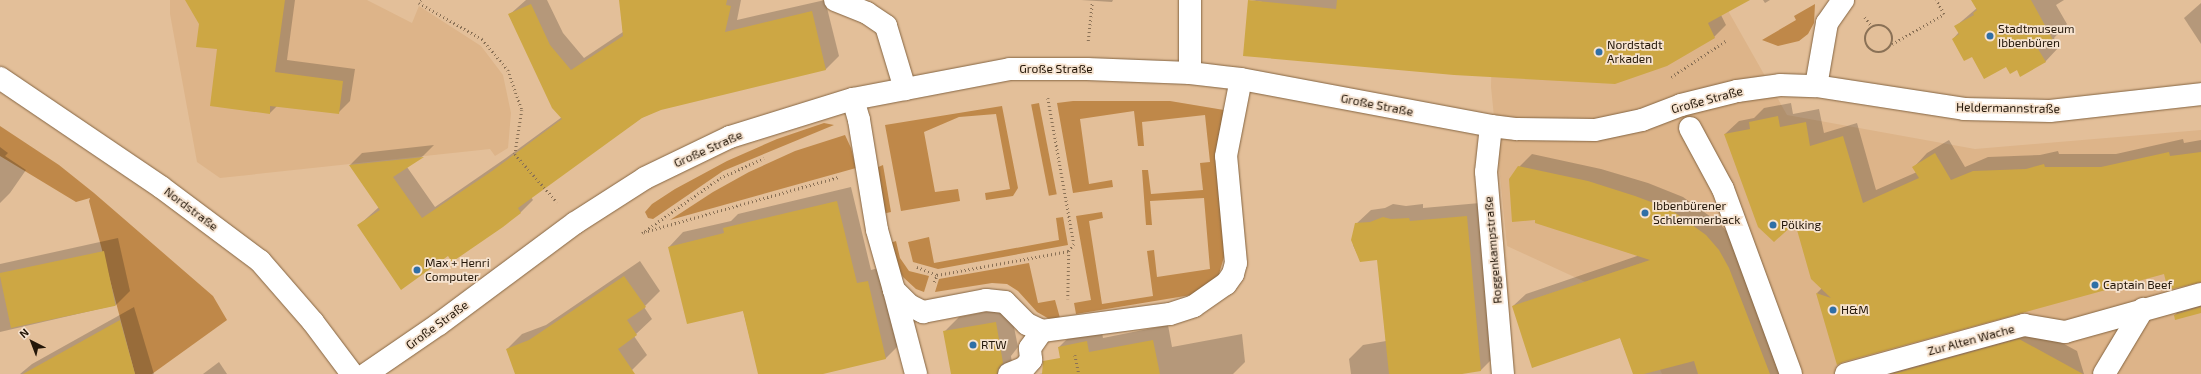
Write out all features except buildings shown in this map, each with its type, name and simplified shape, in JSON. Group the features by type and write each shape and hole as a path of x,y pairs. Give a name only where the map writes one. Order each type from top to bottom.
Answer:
{"street":[{"path":"835,0 867,13 886,26 895,49 905,89"},
{"path":"1190,0 1190,73"},
{"path":"1816,86 1827,23 1843,0"},
{"name":"Große Straße","path":"366,374 439,324 575,223 646,178 730,137 853,99 1010,69 1087,69 1190,73 1241,79 1490,126 1517,129 1595,130 1642,120 1681,105 1738,91 1780,86 1816,86"},
{"name":"Nordstraße","path":"0,78 161,187 260,261 313,322 352,374"},
{"path":"894,290 910,305 923,312 986,300 1005,302 1027,324 1042,331 1170,314 1194,306 1211,296 1230,279 1236,263 1226,156 1241,79"},
{"name":"Heldermannstraße","path":"1816,86 1964,109 2050,111 2201,94"},
{"path":"853,99 859,120 877,230 916,374"},
{"name":"Roggenkampstraße","path":"1490,126 1486,172 1503,374"},
{"name":"Große Straße","path":"1690,128 1723,189 1791,374"},
{"name":"Zur Alten Wache","path":"1846,374 2024,325 2065,332 2201,294"},
{"path":"2104,374 2143,309"},
{"path":"1010,374 1024,368 1031,360 1030,348 1042,331"}],"path":[{"path":"421,0 419,3 482,39 508,70 522,110 515,154 575,223"},
{"path":"1892,44 1893,36 1885,27 1872,27 1867,34 1868,46 1874,52 1883,52 1890,48 1892,44 1944,14 1936,0"},
{"path":"1087,49 1092,2"},
{"path":"1670,76 1727,40"},
{"path":"1047,93 1074,244 1069,251 1068,305 1070,328 1079,374"},
{"path":"642,233 867,169"}],"shaded area":[{"path":"170,0 367,0 412,23 419,6 481,46 503,75 511,113 508,148 495,156 490,149 220,178 197,162 170,14"},
{"path":"1493,0 1722,0 1787,115 1975,149 2201,130 2201,374 1662,374 1631,303 1507,246 1491,87"},
{"path":"1815,4 1814,23 1808,34 1799,41 1778,46 1762,40 1796,20 1794,16"},
{"path":"1073,101 1170,101 1224,110 1217,144 1224,257 1219,274 1206,288 1191,295 1076,314 1074,303 1091,300 1076,216 1102,212 1103,218 1089,221 1102,304 1153,296 1147,251 1154,250 1157,277 1210,269 1204,198 1150,201 1152,225 1146,225 1142,170 1148,170 1151,194 1203,190 1200,163 1210,162 1205,115 1142,122 1144,146 1138,146 1134,111 1080,119 1089,184 1112,180 1113,187 1073,193 1057,103"},
{"path":"1039,103 1057,194 1049,196 1031,105"},
{"path":"1002,106 1018,188 1013,196 986,200 985,193 1010,189 996,114 959,117 924,132 935,192 958,189 960,201 901,211 885,125"},
{"path":"824,123 834,125 723,171 653,219 648,218 645,212 652,204 675,189 727,161 777,139"},
{"path":"0,126 59,165 94,193 213,296 227,320 152,374 135,374 89,201 90,198 76,202 0,156"},
{"path":"845,135 851,148 856,168 670,220 713,192 749,172 795,151"},
{"path":"883,165 891,212 882,214 876,168"},
{"path":"1063,217 1068,245 938,269 913,262 908,242 929,237 934,263 1059,240 1056,218"},
{"path":"896,241 900,258 909,271 929,276 924,292 916,289 903,277 896,265 890,243"},
{"path":"1029,263 1038,303 1055,300 1060,318 1051,320 1037,312 1018,291 1007,284 992,283 935,292 939,279"}],"place":[{"name":"Stadtmuseum Ibbenbüren","path":"1990,36"},
{"name":"Nordstadt Arkaden","path":"1599,52"},
{"name":"Ibbenbürener Schlemmerback","path":"1645,213"},
{"name":"Pölking","path":"1773,225"},
{"name":"Max + Henri Computer","path":"417,270"},
{"name":"Captain Beef","path":"2095,285"},
{"name":"H&M","path":"1833,310"},
{"name":"RTW","path":"973,345"}]}
